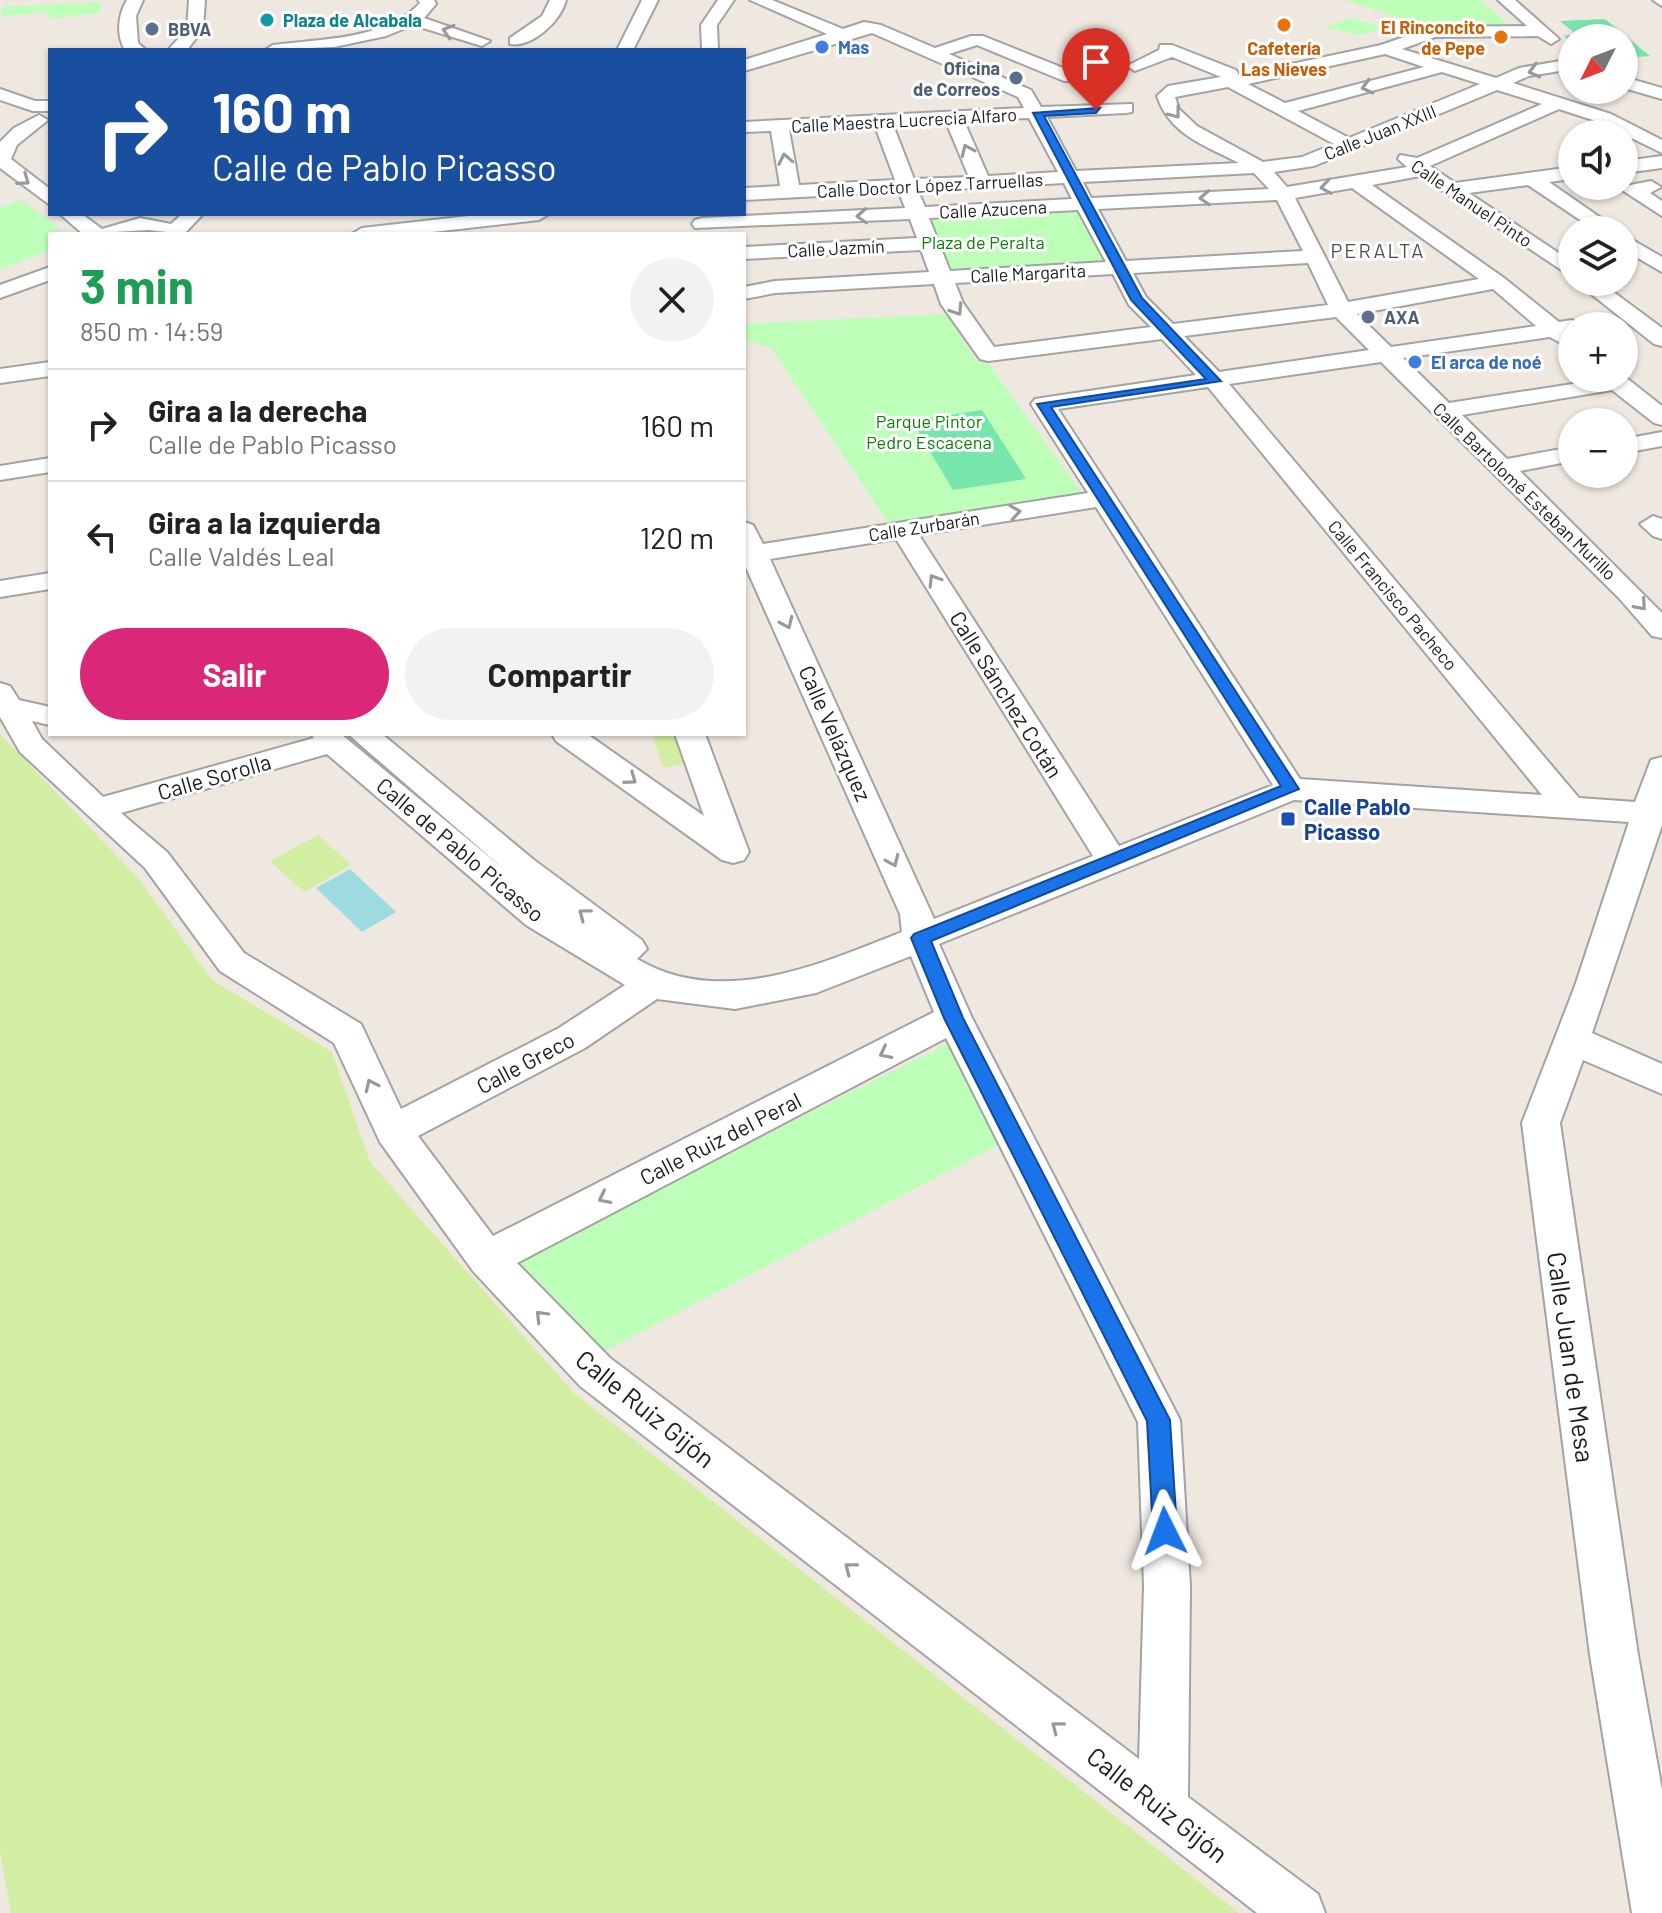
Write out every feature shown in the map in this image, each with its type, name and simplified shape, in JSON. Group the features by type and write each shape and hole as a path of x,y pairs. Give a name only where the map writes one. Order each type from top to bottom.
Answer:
{"street":[{"path":"134,48 130,46 128,37 129,6 135,0"},
{"path":"179,48 192,40 198,28 197,0"},
{"path":"285,48 377,33 413,20 423,13 426,0"},
{"path":"515,46 546,0"},
{"path":"413,20 479,46 515,46 545,22 557,9 558,0"},
{"path":"626,48 650,0"},
{"path":"706,48 709,25 726,0"},
{"path":"758,0 842,34"},
{"path":"780,9 809,0"},
{"path":"1506,0 1558,44"},
{"name":"Calle Francisco Pacheco","path":"842,34 864,27 937,53 1016,88 1038,113 1137,300 1215,381 1570,808"},
{"path":"1230,81 1386,49 1433,32 1542,31"},
{"path":"746,65 842,34"},
{"path":"937,53 977,39 1070,77"},
{"path":"1386,49 1558,103"},
{"path":"1135,66 1169,50 1230,74 1230,81"},
{"name":"Calle Juan XXIII","path":"1260,169 1307,162 1525,72 1558,66"},
{"path":"1280,110 1442,67"},
{"path":"1230,81 1349,145"},
{"name":"Calle Bartolomé Esteban Murillo","path":"1230,81 1174,90 1166,96 1167,105 1194,132 1241,154 1260,169 1296,210 1313,257 1341,310 1384,356 1629,592 1662,630"},
{"path":"1638,86 1662,94"},
{"path":"0,94 33,106 46,116"},
{"name":"Calle Azucena","path":"703,224 1283,194 1420,168 1558,103"},
{"path":"0,104 46,116"},
{"path":"1561,104 1605,118 1662,147"},
{"name":"Calle Maestra Lucrecia Alfaro","path":"746,127 1126,108"},
{"path":"46,116 25,154 48,175"},
{"path":"46,116 12,137 3,148 1,160 48,197"},
{"path":"953,117 981,182"},
{"path":"882,121 940,278 952,304 988,354 1341,310 1497,282"},
{"path":"779,126 791,192"},
{"name":"Calle Manuel Pinto","path":"1371,136 1558,261"},
{"path":"1638,165 1662,162"},
{"name":"Calle Doctor López Tarruellas","path":"746,194 1260,169"},
{"path":"1454,189 1558,175"},
{"path":"1531,178 1587,216"},
{"path":"1356,182 1497,282 1558,317"},
{"path":"1651,187 1632,190 1662,210"},
{"path":"73,216 93,232"},
{"path":"110,216 164,227 169,232"},
{"path":"113,232 181,216"},
{"path":"173,232 189,216"},
{"path":"366,232 389,222 502,216"},
{"name":"Calle Jazmín","path":"746,253 928,244"},
{"path":"1638,250 1662,266"},
{"name":"Calle Margarita","path":"746,293 775,287 1313,257"},
{"path":"0,279 48,262"},
{"path":"4,303 48,274"},
{"path":"4,303 48,285"},
{"path":"1605,296 1626,312"},
{"path":"4,303 48,297"},
{"path":"1638,317 1662,313"},
{"path":"1638,321 1662,339"},
{"path":"1291,789 1043,404 1558,332"},
{"path":"0,376 48,369"},
{"path":"1444,411 1558,390"},
{"path":"1629,392 1662,418"},
{"path":"1638,443 1662,439"},
{"path":"1501,467 1558,457"},
{"path":"0,473 48,465"},
{"name":"Calle Zurbarán","path":"748,546 903,530 1103,498"},
{"name":"Calle Sánchez Cotán","path":"903,530 1111,859"},
{"name":"Calle Velázquez","path":"748,546 917,914 920,938 954,1018 1159,1420 1167,1586 1163,1808"},
{"path":"0,589 48,581"},
{"path":"5,699 48,715"},
{"name":"Calle Ruiz Gijón","path":"5,699 41,738 97,809 156,860 232,962 348,1034 393,1131 487,1259 595,1372 1299,1913"},
{"path":"570,736 733,852 691,736"},
{"name":"Calle de Pablo Picasso","path":"340,737 538,916 652,985 735,996 816,980 1291,789 1653,814"},
{"name":"Calle de Pablo Picasso","path":"340,737 523,868 640,957 683,974 724,977 827,961 920,938"},
{"name":"Calle Sorolla","path":"97,809 340,737"},
{"path":"1653,814 1662,767"},
{"name":"Calle Juan de Mesa","path":"1653,814 1541,1123 1614,1655 1658,1913"},
{"name":"Calle Greco","path":"393,1131 572,1038 652,985"},
{"name":"Calle Ruiz del Peral","path":"487,1259 954,1018"},
{"path":"1572,1039 1662,1080"}],"green space":[{"path":"1345,0 1480,0 1510,26 1415,23"},
{"path":"100,2 100,13 50,19 48,11 1,17 2,7"},
{"path":"1349,18 1385,27 1362,35 1324,28"},
{"path":"1605,19 1611,24 1564,24 1560,21"},
{"path":"1638,46 1650,56 1638,57"},
{"path":"21,200 56,225 60,232 48,232 48,250 44,253 0,269 0,207"},
{"name":"Plaza de Peralta","path":"1078,207 1110,266 947,275 923,215"},
{"name":"Parque Pintor Pedro Escacena","path":"946,314 976,360 986,360 1084,496 889,524 771,348 746,341 746,324"},
{"path":"982,410 1026,479 953,490 912,421"},
{"path":"0,734 139,879 212,980 332,1052 370,1162 574,1393 1239,1913 11,1913 0,1852"},
{"path":"653,736 680,736 688,763 663,768"},
{"path":"318,835 351,865 304,892 270,861"},
{"path":"947,1044 1002,1143 597,1355 508,1263"}],"water":[{"path":"350,869 396,912 362,932 316,888"}],"place":[{"name":"Plaza de Alcabala","path":"267,20"},
{"name":"Cafetería Las Nieves","path":"1284,25"},
{"name":"BBVA","path":"152,29"},
{"name":"El Rinconcito de Pepe","path":"1501,37"},
{"name":"Mas","path":"822,47"},
{"name":"Oficina de Correos","path":"1016,78"},
{"name":"AXA","path":"1368,317"},
{"name":"El arca de noé","path":"1415,362"},
{"name":"Calle Pablo Picasso","path":"1288,819"}],"district":[{"name":"PERALTA","path":"1378,250"}],"route":[{"path":"1096,110 1038,113 1137,300 1215,381 1043,404 1291,789 920,938 954,1018 1159,1420 1165,1531"}]}
